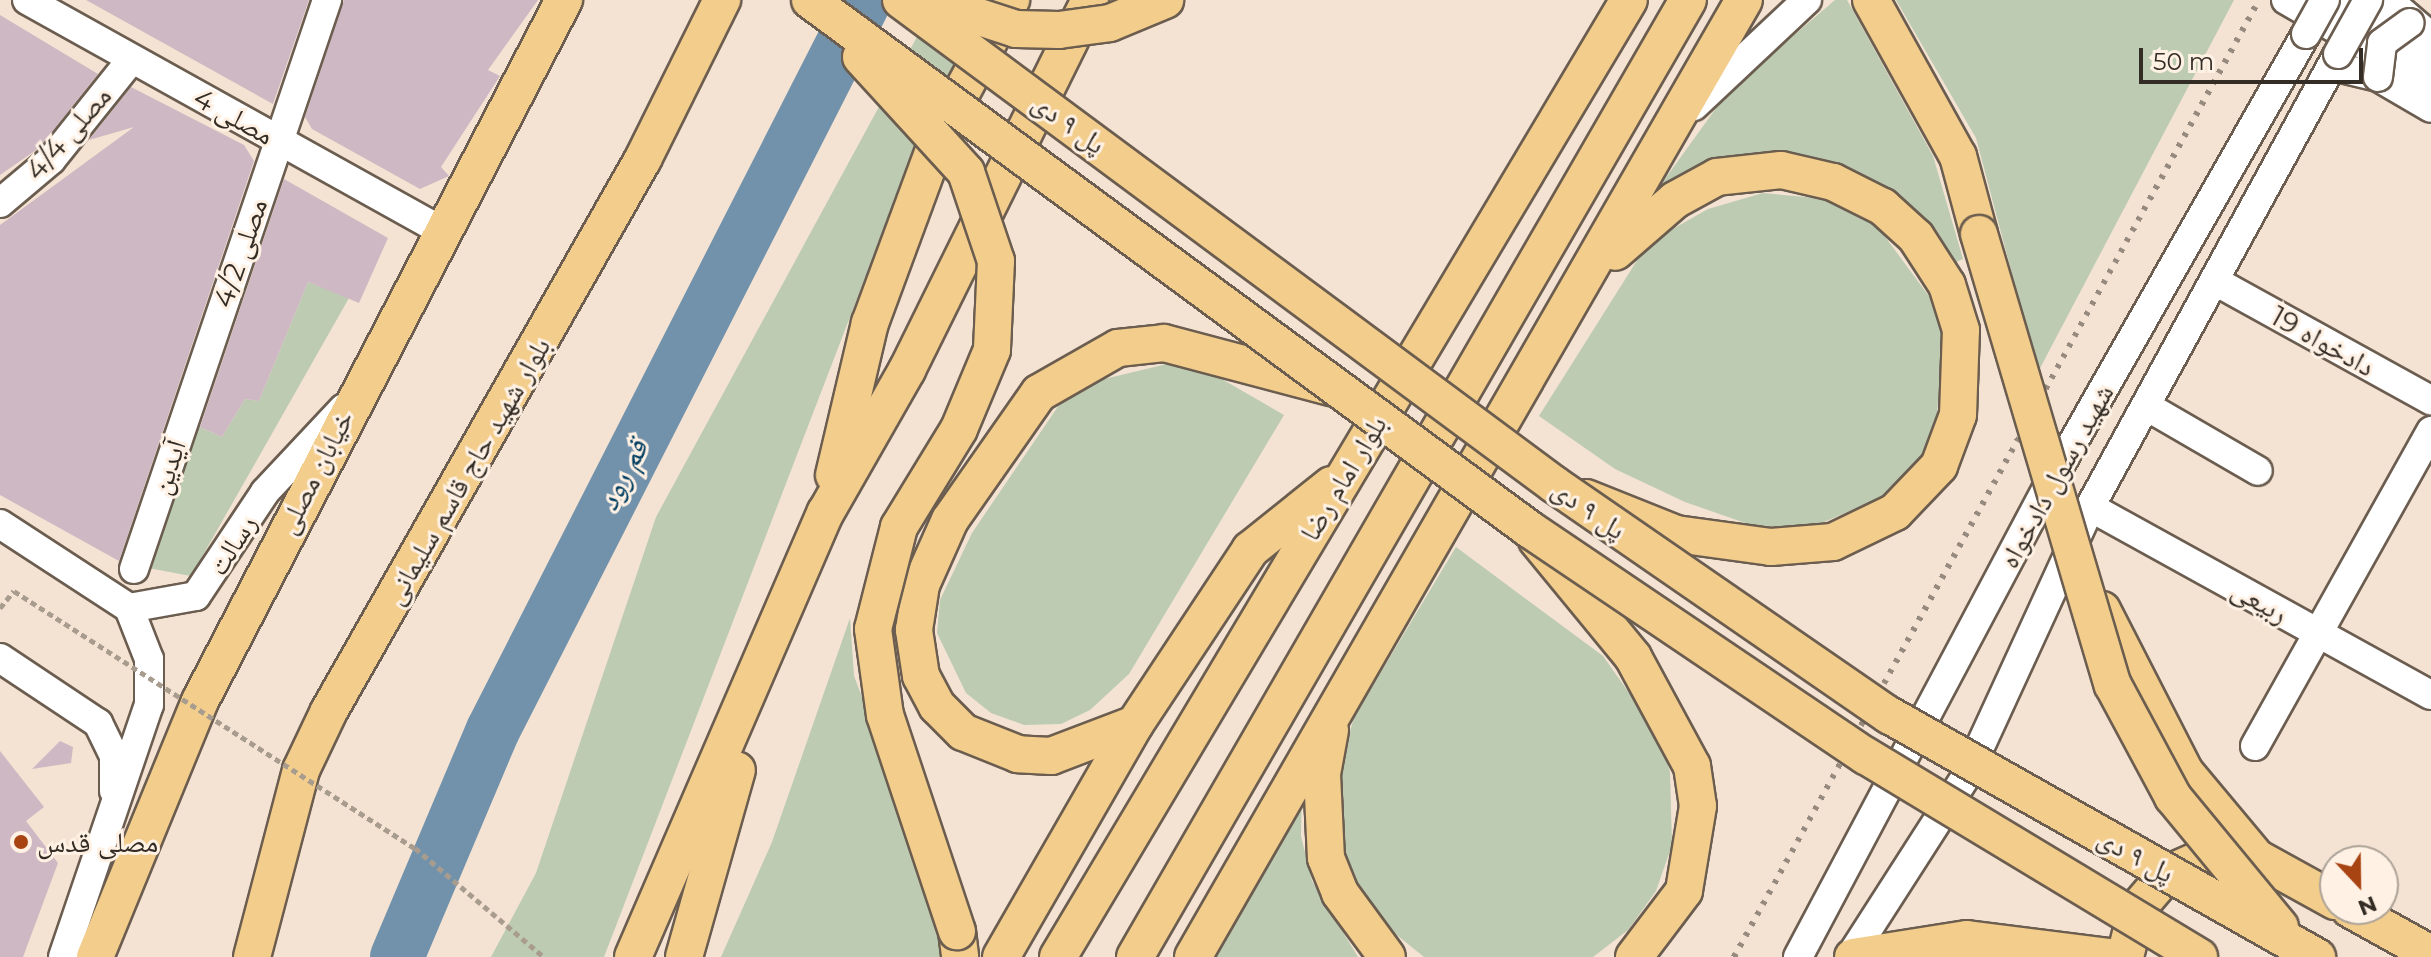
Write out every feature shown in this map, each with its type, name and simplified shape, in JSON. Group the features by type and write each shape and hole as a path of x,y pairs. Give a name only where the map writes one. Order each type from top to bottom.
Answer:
{"main road":[{"name":"خیابان مصلی","path":"95,957 200,701 352,399 564,0"},
{"name":"بلوار شهید حاج قاسم سلیمانی","path":"252,957 301,770 329,711 635,173 722,0"},
{"name":"پل ۹ دی","path":"809,0 1331,387 1529,529 1866,756 2199,957"},
{"path":"809,0 966,172 996,261 992,350 959,429 899,527 873,629 885,715 958,944"},
{"name":"پل ۹ دی","path":"901,0 1555,485 1889,715 2305,950"},
{"path":"927,0 1016,29 1059,30 1110,23 1165,0"},
{"path":"826,512 870,323 941,131 1011,0"},
{"path":"633,957 771,649 826,512 907,370 1090,0"},
{"name":"بلوار امام رضا","path":"1058,957 1629,0"},
{"path":"1135,957 1688,0"},
{"path":"1193,957 1336,699 1682,118 1744,0"},
{"path":"1872,2 1958,156 2113,685 2173,797 2305,950"},
{"path":"1555,485 1676,534 1771,547 1833,542 1895,512 1939,466 1958,415 1961,330 1947,285 1916,237 1883,207 1833,182 1781,170 1717,177 1675,200 1589,274"},
{"path":"1135,724 1051,756 991,747 963,732 921,676 914,630 936,549 1011,424 1039,393 1118,348 1164,343 1331,387"},
{"path":"1001,957 1135,724 1250,550 1345,475"},
{"path":"1529,529 1633,657 1692,766 1698,806 1684,891 1634,957"},
{"path":"2074,541 2114,638 2185,772 2257,858 2319,892"},
{"path":"684,957 771,649"},
{"path":"1336,699 1322,774 1326,858 1340,893 1387,957"},
{"path":"2125,957 2137,909 2167,874 2210,855 2257,858"},
{"path":"2379,925 2431,954"},
{"path":"1852,957 1967,939 2110,957"}],"street":[{"name":"مصلی 4","path":"27,0 441,230"},
{"name":"مصلی 4/2","path":"201,366 327,0"},
{"path":"1682,118 1807,0"},
{"path":"2286,0 2431,84"},
{"name":"شهید رسول دادخواه","path":"1798,957 2047,488 2168,281 2325,0"},
{"path":"2337,0 2431,57"},
{"name":"شهید رسول دادخواه","path":"1852,957 1967,775 2090,507 2368,0"},
{"path":"2378,77 2382,43 2420,30 2388,0"},
{"name":"مصلی 4/4","path":"0,203 51,160 132,59"},
{"path":"2335,60 2378,77 2431,108"},
{"name":"دادخواه 19","path":"2168,281 2210,291 2431,400"},
{"name":"آیدین","path":"134,569 201,366"},
{"name":"رسالت","path":"124,605 196,596 265,492 352,399"},
{"path":"2146,406 2258,471"},
{"path":"2255,746 2431,431"},
{"name":"ربیعی","path":"2090,507 2431,695"},
{"path":"0,524 124,605 149,659 149,705 114,824 63,957"},
{"path":"0,658 98,723 114,756 114,824"}],"path":[{"path":"0,608 14,591 415,848 544,957"}],"green space":[{"path":"937,0 996,0 913,153 604,957 491,957 536,873 656,517"},
{"path":"1835,0 1847,0 1933,156 1963,259 1954,263 1922,220 1711,164 1662,183 1727,93"},
{"path":"1896,0 2234,0 2038,372 1976,138"},
{"path":"1763,193 1827,199 1872,219 1931,299 1943,332 1936,427 1920,460 1887,495 1810,528 1751,525 1685,502 1615,469 1539,416 1648,243 1708,209"},
{"path":"308,282 349,298 191,576 148,568 191,423 222,437 245,399 259,401"},
{"path":"1167,364 1213,374 1284,415 1129,674 1090,710 1061,724 1024,725 991,713 966,693 937,633 940,600 972,533 1059,405 1096,381"},
{"path":"1456,547 1603,656 1658,734 1670,772 1672,845 1656,891 1628,930 1593,957 1424,957 1377,919 1352,882 1338,832 1339,771 1354,717"},
{"path":"850,618 854,676 938,898 944,957 721,957 772,842"},
{"path":"1302,784 1301,836 1312,881 1358,957 1204,957"}],"building":[{"path":"86,0 309,0 273,104"},
{"path":"344,0 538,0 488,70 500,76 441,167 449,176 420,189 312,129 305,117"},
{"path":"0,15 98,74 39,148 0,175"},
{"path":"131,87 244,145 254,161 119,561 0,495 0,225 134,127 89,140"},
{"path":"284,179 388,238 359,303 308,282 259,401 245,399 222,437 200,427"},
{"path":"60,741 73,747 71,763 32,769"},
{"name":"مصلی قدس","path":"0,751 44,807 26,821 58,863 23,957 0,957"}],"waterway":[{"name":"قم رود","path":"397,957 493,730 865,0"}],"railway":[{"path":"1734,957 2259,0"}],"place":[{"name":"مصلی قدس","path":"21,842"}]}
